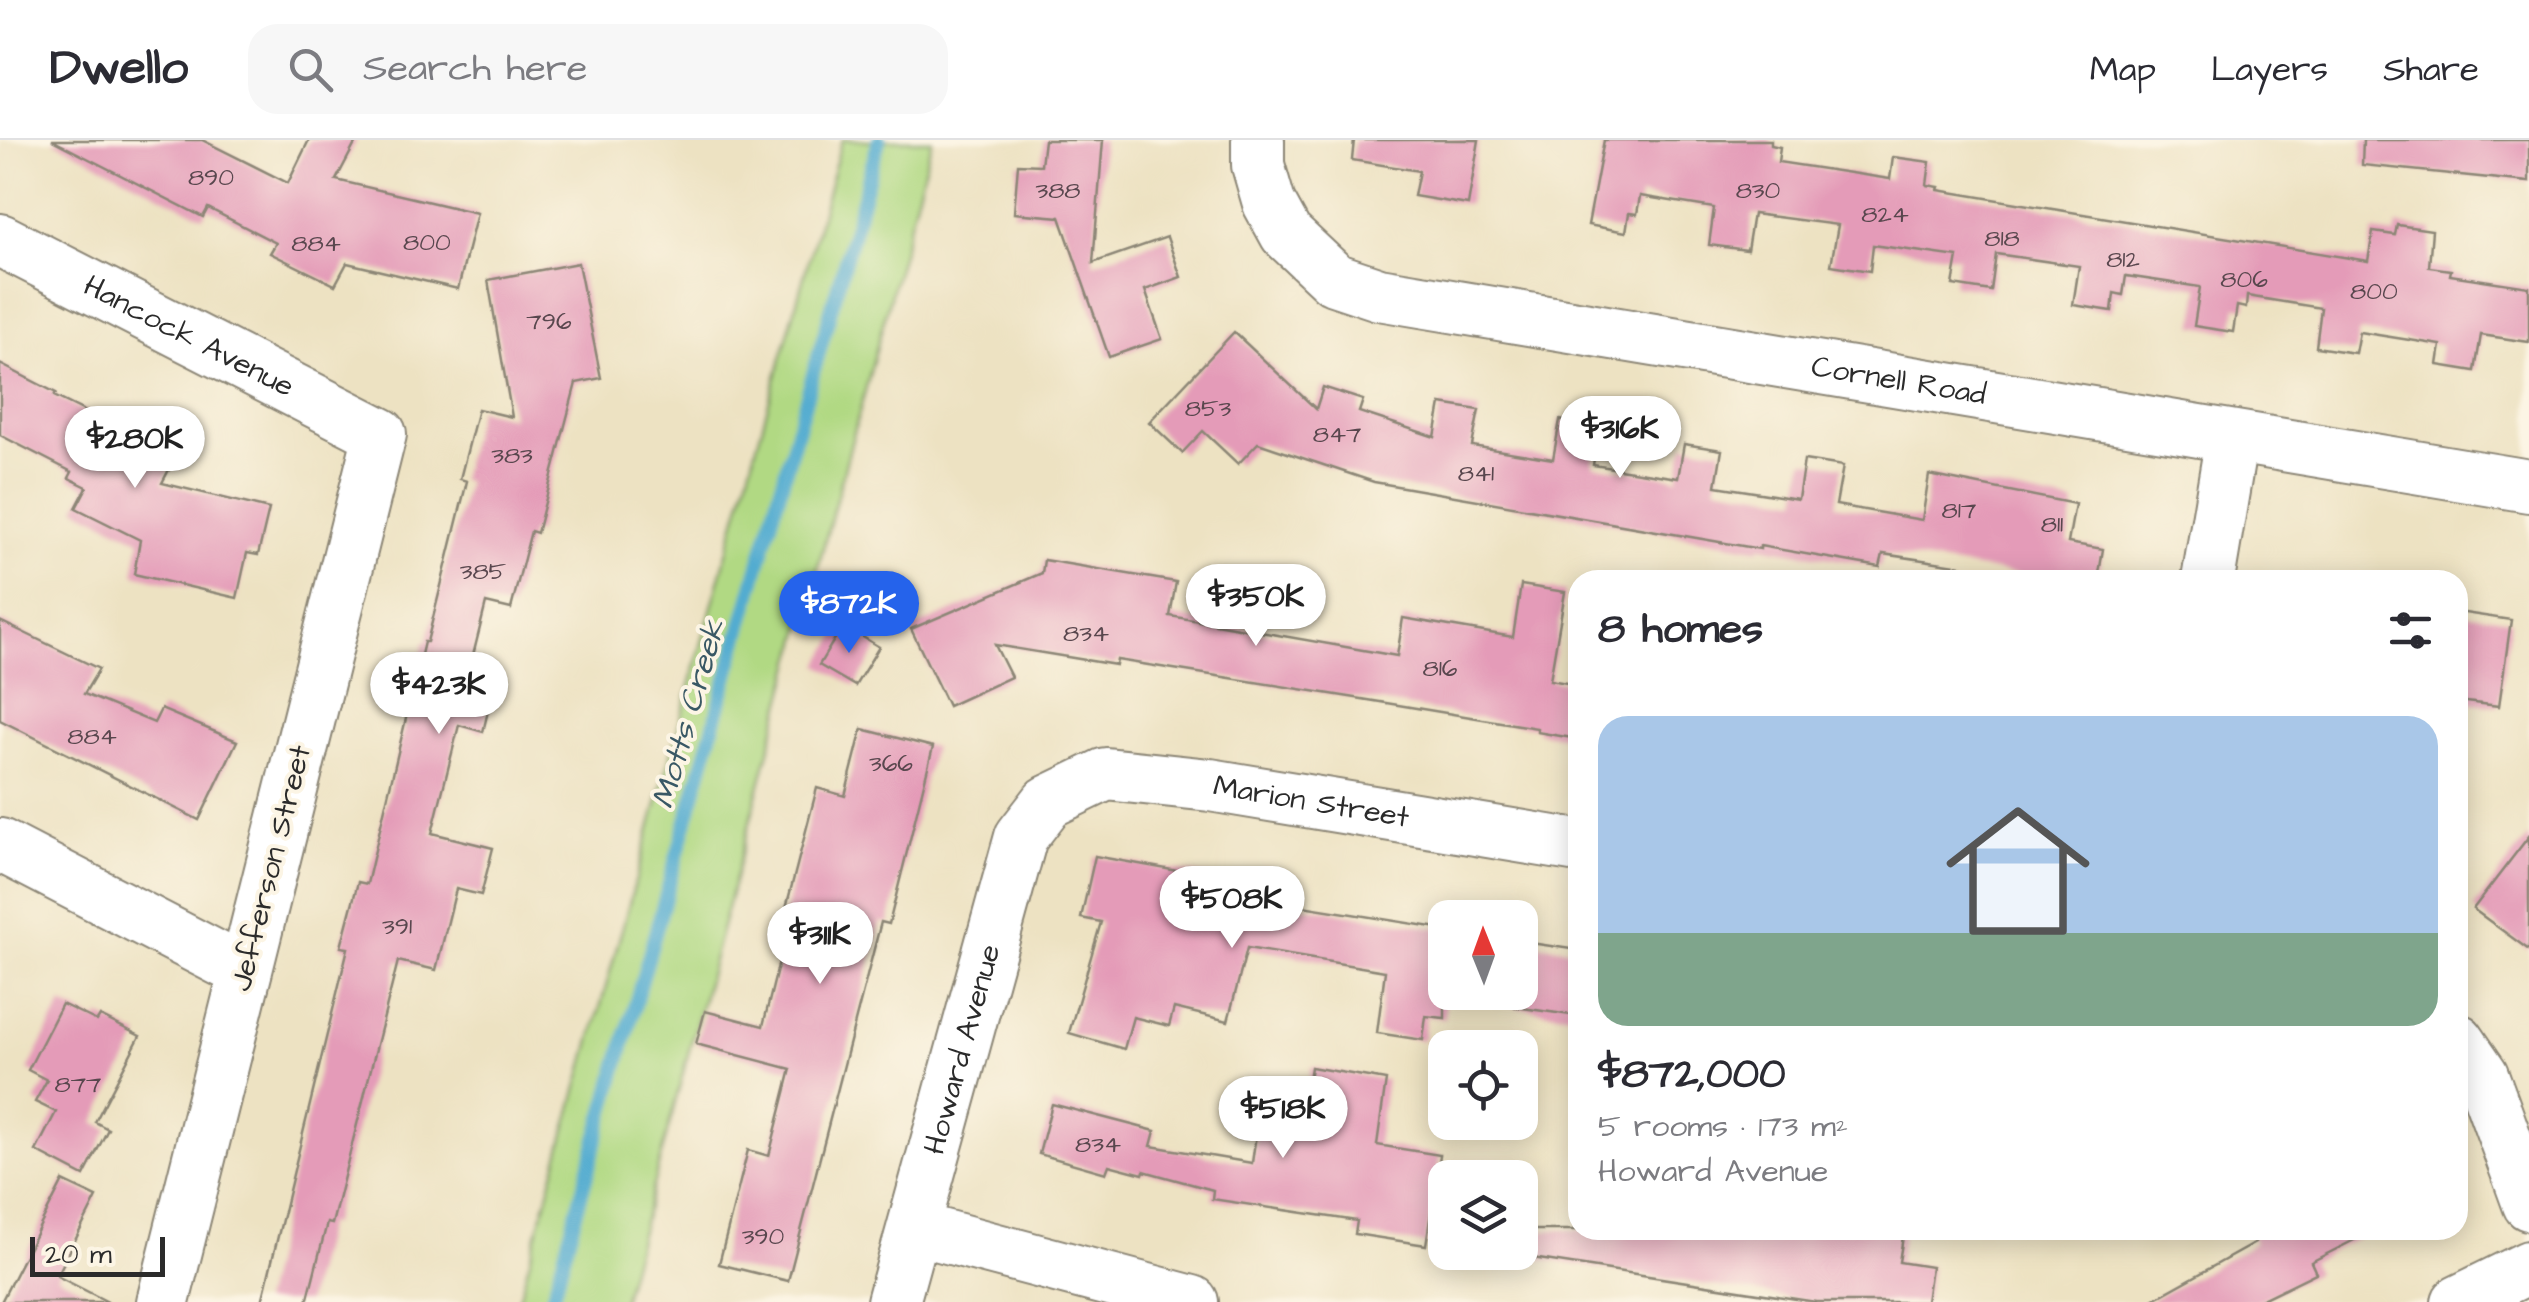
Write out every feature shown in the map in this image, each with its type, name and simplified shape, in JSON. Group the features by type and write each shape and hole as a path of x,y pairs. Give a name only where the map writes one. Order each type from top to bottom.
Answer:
{"street":[{"name":"Cornell Road","path":"1258,140 1258,165 1269,203 1286,234 1334,278 1379,294 2529,486"},
{"name":"Hancock Avenue","path":"0,240 380,434"},
{"name":"Jefferson Street","path":"164,1302 380,434"},
{"path":"2210,570 2232,437"},
{"name":"Marion Street","path":"1048,802 1106,774 1210,785 1568,844"},
{"name":"Howard Avenue","path":"894,1302 1021,837 1048,802"},
{"path":"0,844 245,972"},
{"path":"2468,1055 2482,1075 2529,1204"},
{"path":"914,1228 1192,1302"},
{"path":"2458,1302 2529,1268"}],"green space":[{"path":"842,140 932,140 622,1302 518,1302"}],"building":[{"path":"52,140 202,140 288,183 309,140 357,140 336,180 477,213 458,289 347,263 335,285 270,253 276,243 208,208 203,217"},
{"path":"1044,140 1103,140 1093,263 1167,237 1181,277 1145,290 1162,339 1109,357 1060,217 1014,213 1018,164 1041,165"},
{"path":"1354,140 1479,140 1468,205 1414,196 1419,171 1352,160"},
{"path":"1604,140 1771,140 1771,145 1780,147 1778,162 1890,179 1893,157 1930,162 1927,185 1939,187 1938,190 2368,261 2373,232 2395,235 2397,225 2432,230 2429,267 2451,270 2450,275 2529,287 2529,342 2481,335 2475,371 2438,365 2441,345 2359,332 2355,353 2316,347 2321,308 2247,296 2246,308 2237,306 2233,332 2194,326 2200,287 2126,276 2123,295 2114,293 2112,311 2073,305 2079,266 1996,254 1991,291 1953,285 1958,257 1873,245 1870,271 1831,265 1838,225 1753,214 1747,250 1709,245 1714,208 1640,196 1637,214 1629,213 1626,232 1588,225"},
{"path":"2363,140 2529,140 2529,182 2362,165"},
{"path":"578,263 601,378 576,383 537,533 531,531 511,609 486,603 466,684 493,690 483,732 459,725 432,833 493,848 481,895 456,889 436,970 398,961 332,1224 327,1223 307,1302 262,1302 348,948 341,947 358,882 367,884 467,481 460,479 478,409 512,417 488,280"},
{"path":"1234,332 1316,409 1323,387 1363,400 1359,412 1435,437 1441,404 1479,410 1472,446 1553,459 1560,420 1599,427 1593,465 1678,478 1684,444 1722,450 1716,486 1798,499 1804,460 1843,466 1836,505 1922,520 1929,475 2075,504 2068,543 2103,549 2100,570 1989,570 1883,554 1880,567 1374,482 1258,443 1238,464 1203,431 1182,453 1149,422"},
{"path":"0,364 135,436 131,444 172,464 162,483 269,509 258,555 247,553 237,598 134,574 140,540 76,508 87,487 69,478 72,472 0,435"},
{"path":"1044,560 1176,582 1170,616 1397,656 1403,618 1513,637 1521,585 1565,592 1550,680 1568,683 1568,737 1537,732 1537,728 1362,699 995,645 1011,677 948,706 911,629 1042,573"},
{"path":"2468,614 2511,620 2499,706 2468,702"},
{"path":"0,621 99,669 84,694 154,723 161,709 237,741 199,820 0,720"},
{"path":"843,625 879,647 855,686 819,665"},
{"path":"862,729 933,747 889,924 881,922 788,1281 719,1264 748,1150 769,1156 791,1069 696,1044 705,1011 763,1026 785,937 779,935 817,788 845,796"},
{"path":"2529,836 2529,950 2473,909"},
{"path":"1095,856 1249,884 1246,897 1428,926 1428,1010 1445,1010 1445,1018 1426,1016 1423,1040 1377,1033 1385,971 1247,948 1228,1021 1174,1008 1169,1026 1133,1017 1124,1049 1069,1033 1101,922 1081,918"},
{"path":"1538,944 1568,949 1568,1015 1536,1010"},
{"path":"62,1004 97,1021 100,1016 140,1036 95,1122 108,1129 84,1176 36,1151 56,1112 35,1102 47,1080 28,1070"},
{"path":"1311,1067 1386,1080 1377,1145 1440,1155 1439,1160 1428,1160 1426,1245 1355,1234 1357,1221 1212,1199 1213,1190 1144,1171 1143,1174 1109,1165 1106,1173 1039,1154 1052,1104 1155,1131 1151,1146 1252,1163 1257,1127 1300,1134"},
{"path":"63,1181 97,1197 57,1276 108,1302 1,1302"},
{"path":"1538,1230 1568,1230 1568,1240 1902,1240 1899,1262 1931,1267 1926,1302 1816,1302 1538,1259"},
{"path":"2254,1240 2354,1240 2311,1262 2316,1273 2256,1302 2149,1302 2255,1243"}],"waterway":[{"name":"Motts Creek","path":"551,1302 879,140"}]}
